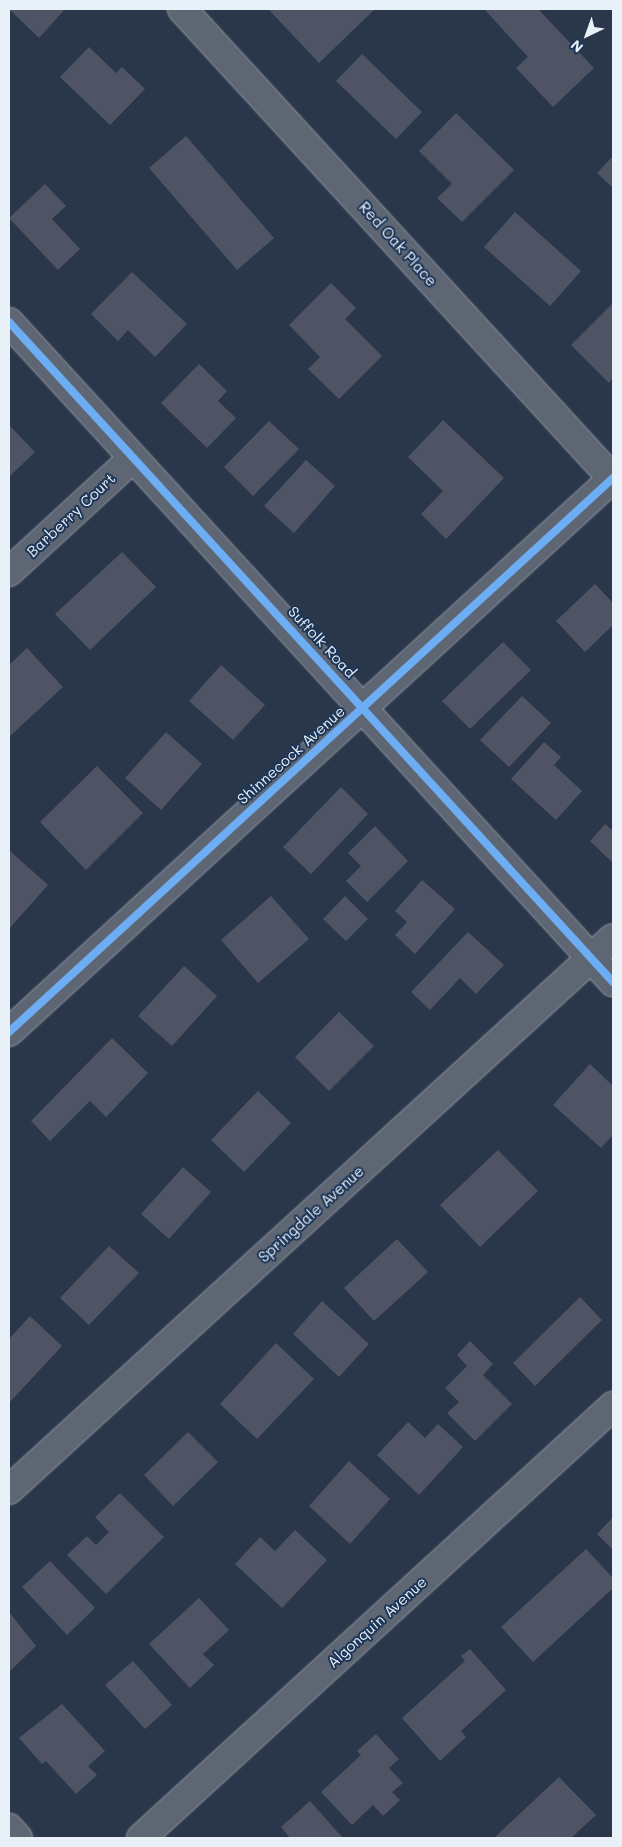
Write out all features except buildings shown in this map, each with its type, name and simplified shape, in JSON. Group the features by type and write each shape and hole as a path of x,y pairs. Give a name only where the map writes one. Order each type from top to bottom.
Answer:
{"street":[{"name":"Red Oak Place","path":"182,9 613,479"},
{"name":"Suffolk Road","path":"9,322 613,982"},
{"name":"Barberry Court","path":"9,572 134,458"},
{"name":"Shinnecock Avenue","path":"9,1032 613,479"},
{"name":"Springdale Avenue","path":"9,1490 613,938"},
{"name":"Algonquin Avenue","path":"141,1838 613,1406"},
{"path":"9,1828 18,1838"}],"cycle path":[{"path":"9,322 613,982"},
{"path":"9,1032 613,478"}]}
